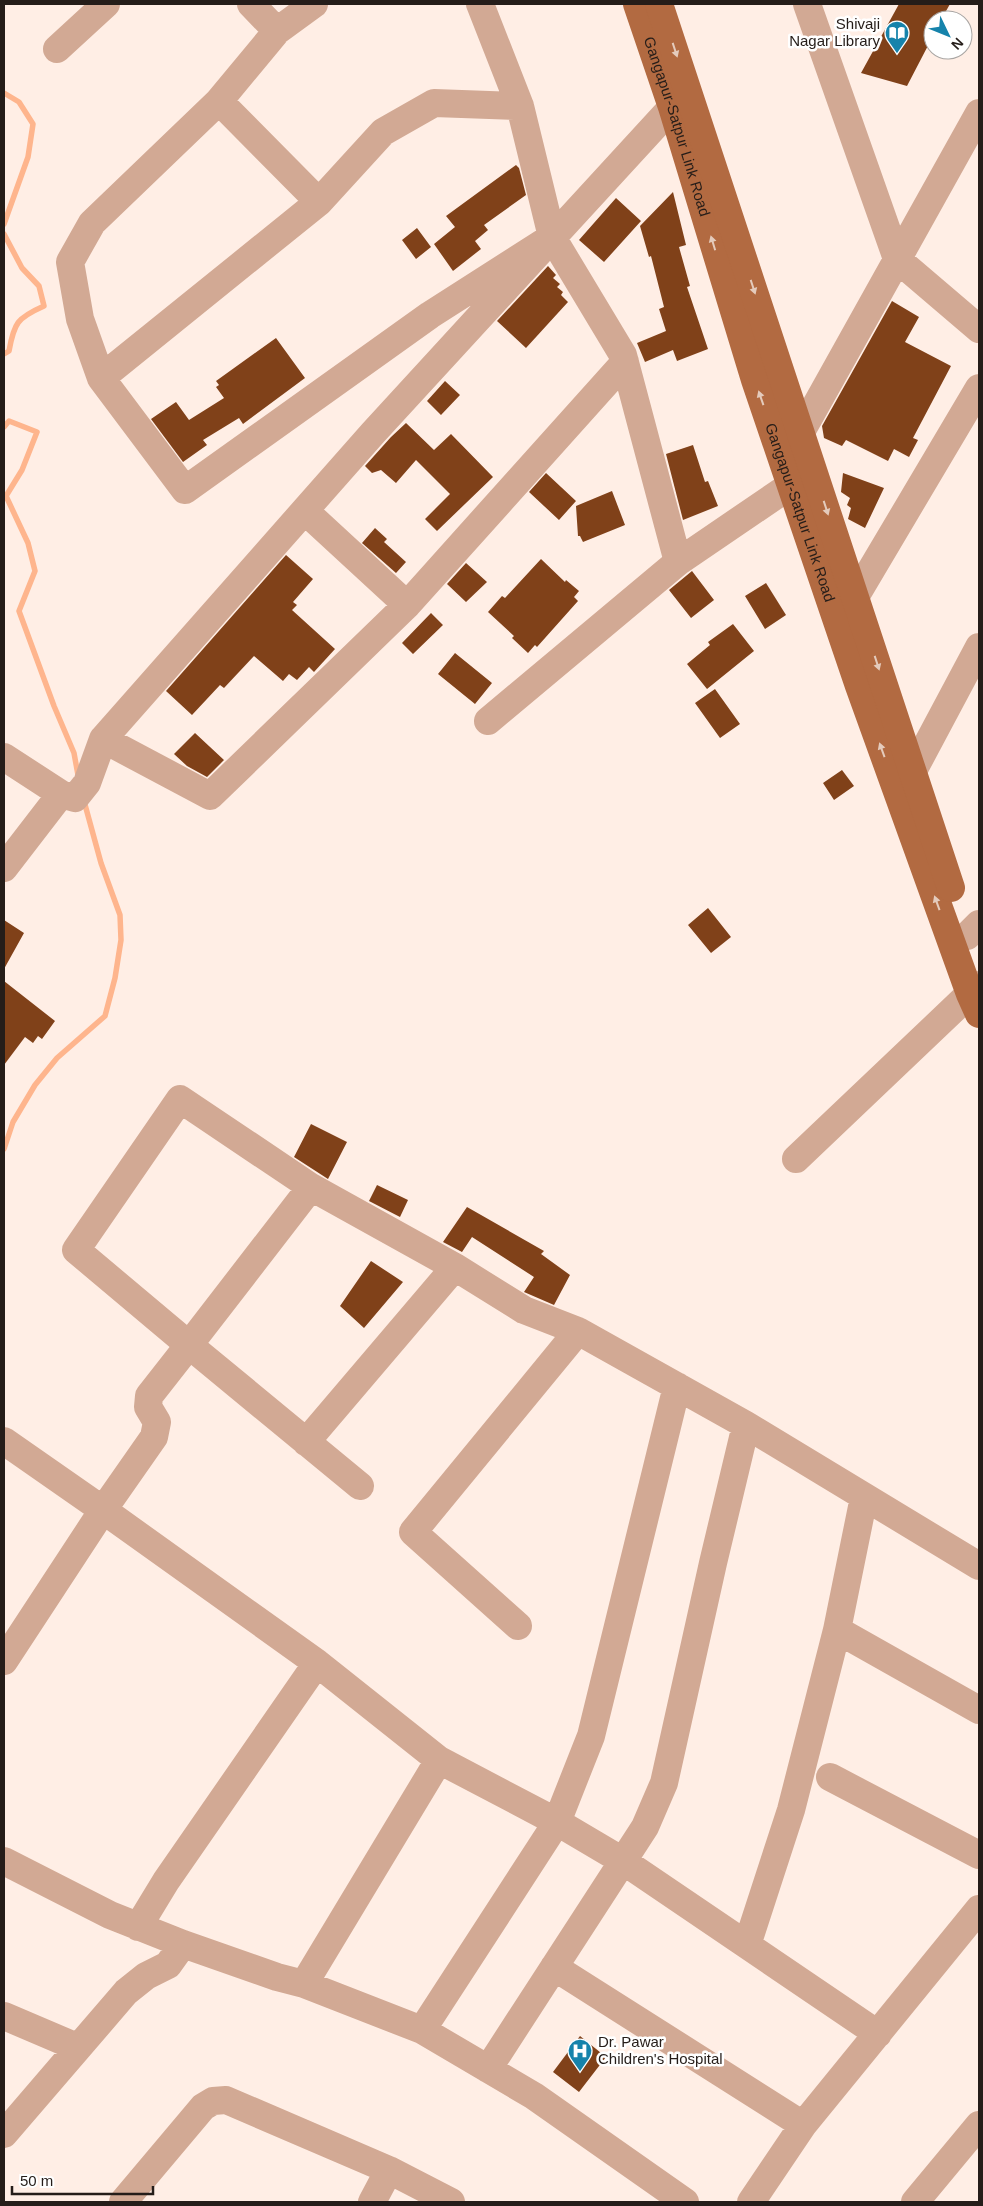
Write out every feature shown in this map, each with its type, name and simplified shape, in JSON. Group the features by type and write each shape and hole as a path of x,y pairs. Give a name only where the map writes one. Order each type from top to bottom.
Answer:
{"main road":[{"name":"Gangapur-Satpur Link Road","path":"636,4 680,99 801,432 803,479"},
{"name":"Gangapur-Satpur Link Road","path":"659,4 680,99 755,380 803,479 844,602 913,771 973,930 977,991"},
{"name":"Gangapur-Satpur Link Road","path":"844,602 859,686 977,991"}],"street":[{"path":"57,49 106,4"},
{"path":"251,4 277,31"},
{"path":"314,4 277,31 219,101 92,223 70,262 80,319 101,378 186,490 430,315 552,237"},
{"path":"480,4 520,106 552,237 623,355 678,562"},
{"path":"807,4 897,259 979,329"},
{"path":"4,868 74,791 103,740 373,433 680,99"},
{"path":"219,101 319,202"},
{"path":"101,378 319,202 383,132 434,103 520,106"},
{"path":"801,432 979,113"},
{"path":"103,740 210,796 407,605 625,362"},
{"path":"844,602 979,388"},
{"path":"488,721 678,562 803,479"},
{"path":"305,511 407,605"},
{"path":"913,771 979,647"},
{"path":"4,758 74,791"},
{"path":"796,1159 977,991"},
{"path":"360,1486 76,1250 180,1099 311,1187 454,1267 524,1310 578,1331 746,1425 979,1566"},
{"path":"4,1661 103,1510 154,1437 157,1422 148,1408 149,1396 311,1187"},
{"path":"306,1442 454,1267"},
{"path":"518,1626 413,1532 578,1331"},
{"path":"422,2030 557,1822 590,1736 677,1386"},
{"path":"488,2069 645,1827 664,1783 712,1563 746,1425"},
{"path":"4,1441 317,1663 439,1760 557,1822 623,1861 878,2034"},
{"path":"747,1945 783,1837 837,1630 864,1497"},
{"path":"837,1630 979,1710"},
{"path":"138,1927 166,1881 317,1663"},
{"path":"304,1984 439,1760"},
{"path":"830,1777 979,1855"},
{"path":"4,1861 110,1915 138,1927 278,1978 304,1984 422,2030 534,2096 685,2202"},
{"path":"751,2202 803,2125 979,1909"},
{"path":"4,2134 126,1992 146,1976 168,1965 183,1944"},
{"path":"554,1967 803,2125"},
{"path":"4,2016 77,2047"},
{"path":"123,2202 203,2107 219,2100 226,2100 388,2170 451,2202"},
{"path":"915,2202 979,2125"},
{"path":"372,2202 388,2170"}],"building":[{"name":"Shivaji Nagar Library","path":"899,4 950,4 947,10 923,10 923,55 907,86 861,73"},
{"path":"516,165 519,168 526,195 484,225 488,230 475,241 481,249 453,271 434,244 455,227 446,216"},
{"path":"673,192 686,245 679,247 690,286 687,287 708,349 677,361 673,350 645,362 637,343 666,331 659,309 664,307 651,256 649,257 640,226"},
{"path":"616,198 641,221 604,262 579,240"},
{"path":"417,228 431,247 416,259 402,240"},
{"path":"548,266 556,275 553,278 560,284 557,287 563,292 561,295 568,302 526,348 497,321"},
{"path":"892,301 919,317 905,342 951,366 913,438 918,440 909,457 894,449 888,461 846,440 842,446 824,438 822,426"},
{"path":"276,338 305,378 243,424 239,418 203,440 207,445 183,462 151,419 176,402 189,420 224,398 216,387 219,385 216,381"},
{"path":"445,381 460,395 441,415 427,401"},
{"path":"406,423 434,450 451,434 493,477 437,531 425,519 450,494 416,460 396,483 381,470 372,473 365,466"},
{"path":"693,445 705,482 708,481 718,506 683,520 666,454"},
{"path":"546,473 576,501 559,520 529,492"},
{"path":"843,473 884,488 865,528 848,519 851,508 847,505 850,498 841,492"},
{"path":"612,491 625,525 583,542 580,536 578,536 576,506"},
{"path":"375,528 387,539 384,542 406,562 396,573 362,543"},
{"path":"286,555 313,579 293,602 297,605 292,610 335,649 314,672 309,667 297,680 289,674 283,681 254,656 224,688 220,685 192,715 166,691"},
{"path":"541,559 565,582 566,580 579,591 574,597 578,601 537,647 535,645 528,653 512,638 514,636 488,612 502,596 505,598"},
{"path":"466,563 487,582 466,602 447,584"},
{"path":"692,571 714,600 691,618 669,590"},
{"path":"766,583 786,615 765,629 745,596"},
{"path":"431,613 443,625 413,654 402,643"},
{"path":"733,624 754,651 707,689 687,664 710,645 708,642"},
{"path":"455,653 492,683 475,704 438,674"},
{"path":"715,689 740,724 720,738 695,703"},
{"path":"195,733 224,760 207,777 187,766 174,754"},
{"path":"842,770 854,786 834,800 823,783"},
{"path":"708,908 731,937 711,953 688,925"},
{"path":"4,920 24,933 4,969"},
{"path":"4,981 55,1021 42,1039 38,1036 33,1043 25,1037 4,1065"},
{"path":"311,1124 347,1142 328,1179 294,1157"},
{"path":"377,1185 408,1200 400,1217 369,1201"},
{"path":"467,1207 544,1251 541,1254 570,1275 554,1305 524,1292 534,1277 472,1237 462,1252 443,1242"},
{"path":"371,1261 403,1282 364,1328 340,1306"},
{"path":"580,2036 606,2057 579,2092 553,2072"}],"waterway":[{"path":"4,93 19,102 33,124 28,157 4,224"},
{"path":"4,234 22,268 39,286 44,306 28,314 18,322 9,351 4,354"},
{"path":"4,427 9,421 37,432 22,470 6,496 28,543 35,571 19,611 54,706 74,753 78,775"},
{"path":"4,1149 13,1122 35,1085 57,1058 105,1016 115,978 121,940 120,915 101,863 84,801"}],"place":[{"name":"Shivaji Nagar Library","path":"897,54"},
{"name":"Dr. Pawar Children's Hospital","path":"580,2072"}]}
